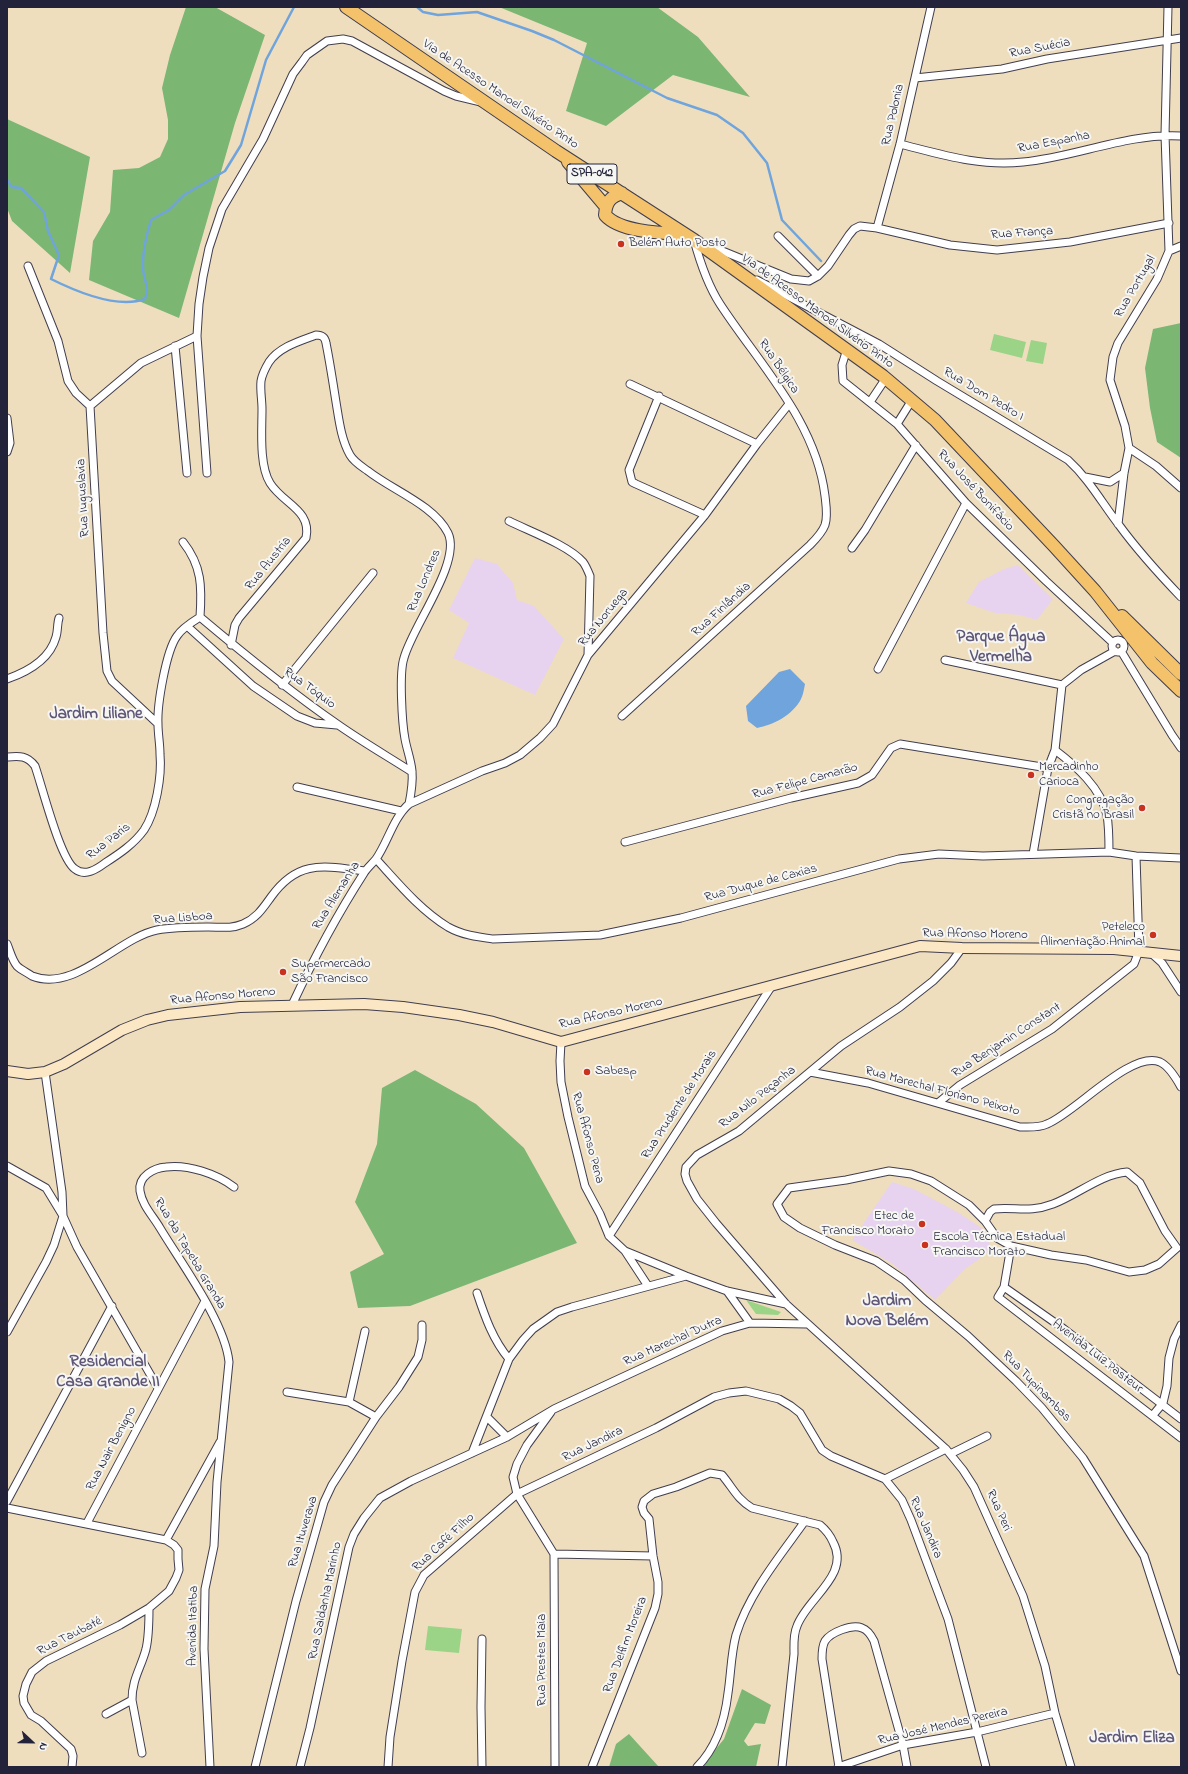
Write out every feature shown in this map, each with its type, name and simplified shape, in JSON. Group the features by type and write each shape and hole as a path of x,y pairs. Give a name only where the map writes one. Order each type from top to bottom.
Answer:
{"main road":[{"name":"Via de Acesso Manoel Silvério Pinto","path":"346,7 563,155 690,237 886,378 935,420 1095,591 1130,640 1181,691"},
{"path":"563,155 606,207"},
{"path":"622,193 613,196 608,201 605,215 610,221 616,224 690,237"},
{"name":"Via de Acesso Manoel Silvério Pinto","path":"1095,591 1130,640 1181,674"},
{"name":"Rua Afonso Moreno","path":"7,1071 28,1074 45,1072 64,1064 122,1030 147,1020 168,1015 233,1008 364,1004 403,1007 459,1015 493,1022 561,1042 771,987 842,965 920,946 962,948 1114,949 1181,956"}],"street":[{"name":"Rua Polonia","path":"877,228 900,144 931,7"},
{"name":"Rua Portugal","path":"1118,524 1124,473 1129,448 1125,426 1110,380 1113,357 1118,343 1157,279 1169,251 1165,135 1169,40 1168,7"},
{"path":"206,473 197,336 199,304 209,248 222,209 263,139 293,74 307,56 320,45 335,38 352,41 444,91 470,101 486,103"},
{"name":"Rua Suécia","path":"915,78 1002,69 1047,59 1181,38"},
{"name":"Rua Espanha","path":"900,144 973,161 1021,163 1142,137 1165,135 1181,136"},
{"name":"Rua França","path":"877,228 950,245 997,250 1070,242 1169,223"},
{"path":"690,237 791,279 809,281 818,276 828,266 854,229 860,226 877,228"},
{"path":"778,236 818,276"},
{"name":"Rua Bélgica","path":"690,237 703,272 719,303 789,404 814,449 824,490 827,514"},
{"path":"1169,251 1181,246"},
{"path":"28,266 58,341 68,381 76,393 90,406 141,364 197,336"},
{"name":"Rua Dom Pedro I","path":"729,266 880,344 937,381 1068,460 1085,477 1118,524 1156,572 1181,597"},
{"name":"Rua Londres","path":"270,484 264,466 262,447 261,381 264,371 273,357 288,346 316,335 324,337 341,431 350,455 356,463 382,482 436,516 444,525 451,540 451,551 447,565 428,608 407,647 403,660 401,673 405,737 412,772 409,804"},
{"path":"175,346 187,473"},
{"name":"Rua José Bonifácio","path":"847,349 842,365 843,381 897,424 966,503 1046,581 1130,640 1124,644 1120,650"},
{"path":"870,402 886,378"},
{"path":"630,384 659,396 756,444"},
{"path":"659,396 629,470 630,476 636,484 705,515"},
{"path":"897,424 912,400"},
{"name":"Rua Noruega","path":"409,804 482,771 505,763 520,755 540,738 553,724 588,655 705,515 756,444 789,404"},
{"name":"Rua Iuguslavia","path":"90,406 103,633 107,671 112,681 157,723"},
{"path":"7,418 10,443 7,452"},
{"path":"852,548 865,530 916,445"},
{"path":"1129,448 1156,466 1181,488"},
{"path":"1085,477 1110,482 1124,473"},
{"name":"Rua Austria","path":"231,645 235,625 239,618 306,538 307,531 305,520 301,513 280,495 270,484"},
{"path":"878,669 966,503"},
{"name":"Rua Finlândia","path":"622,716 810,545 825,525 827,514"},
{"path":"509,521 570,551 586,566 590,576 588,655"},
{"path":"157,723 169,653 178,635 187,626 200,617 201,598 199,574 196,564 183,542"},
{"path":"282,685 374,573"},
{"name":"Rua Tóquio","path":"200,617 231,645 282,685 338,725 412,772"},
{"path":"7,679 24,671 45,658 50,651 56,636 59,618"},
{"path":"187,626 253,686 297,716 315,723 338,725"},
{"path":"1033,854 1048,768 1055,750 1062,685 1081,670 1120,650 1130,640"},
{"path":"1130,640 1112,648 1120,650 1181,748"},
{"path":"945,660 1062,685"},
{"name":"Rua Paris","path":"7,757 22,756 30,759 35,766 44,790 57,837 67,861 74,869 89,872 97,869 120,853 136,840 145,829 152,813 158,789 160,770 157,723"},
{"name":"Rua Felipe Camarão","path":"625,842 791,798 858,783 872,775 891,748 900,744 1048,768"},
{"path":"1055,750 1071,762 1096,792 1107,814 1109,852"},
{"path":"297,787 401,811"},
{"name":"Rua Alemanha","path":"292,1005 318,950 365,872 376,859 401,811 409,804"},
{"name":"Rua Duque de Caxias","path":"376,859 408,894 425,910 448,927 477,937 494,939 544,938 612,933 681,918 915,856 939,854 984,856 1109,852 1136,856 1181,858"},
{"path":"1136,856 1144,952 1162,963 1181,992"},
{"name":"Rua Lisboa","path":"7,944 17,966 28,974 36,977 61,978 83,969 142,936 156,930 207,927 230,928 242,925 254,918 280,886 293,875 307,868 320,866 365,872"},
{"name":"Rua Nilo Peçanha","path":"807,1324 786,1304 697,1199 687,1181 686,1167 697,1155 739,1131 842,1046 933,981 951,963 962,948"},
{"name":"Rua Benjamin Constant","path":"938,1103 960,1085 1052,1029 1134,964 1144,952"},
{"name":"Rua Prudente de Morais","path":"609,1236 771,987"},
{"name":"Rua Afonso Pena","path":"561,1042 561,1082 585,1186 600,1214 609,1236"},
{"name":"Rua Marechal Floriano Peixoto","path":"810,1072 868,1083 1020,1127 1038,1127 1059,1118 1124,1070 1138,1063 1150,1060 1160,1062 1174,1075 1181,1087"},
{"path":"7,1332 46,1262 54,1245 63,1216 62,1184 45,1072"},
{"path":"7,1166 46,1188 63,1216 77,1248 112,1306 158,1388"},
{"name":"Rua da Tapeba Granda","path":"222,1439 229,1354 221,1332 205,1301 147,1209 140,1190 142,1180 151,1171 175,1166 186,1167 204,1173 225,1182 234,1188"},
{"name":"Rua Tupinambas","path":"985,1221 968,1204 931,1181 911,1174 889,1171 846,1180 789,1188 777,1204 784,1217 800,1228 835,1245 876,1261 904,1280 925,1300 968,1336 1011,1376 1042,1408 1083,1458 1144,1556 1181,1671"},
{"path":"1127,1172 1140,1183 1165,1231 1179,1248 1159,1264 1145,1270 1130,1272 1086,1260 1052,1255 1011,1246 997,1238 985,1221 990,1212 994,1209 1026,1210 1042,1208 1069,1197 1115,1173 1127,1172"},
{"path":"609,1236 626,1251 648,1286"},
{"path":"1004,1287 1011,1246"},
{"path":"626,1251 727,1291 786,1304"},
{"path":"472,1453 509,1359 522,1340 533,1329 556,1312 686,1276"},
{"name":"Avenida Luiz Pasteur","path":"1181,1419 1163,1403 1064,1329 1004,1287 998,1297 1181,1438"},
{"path":"727,1291 750,1323"},
{"path":"477,1293 488,1324 496,1340 509,1359"},
{"name":"Rua Nair Benigno","path":"87,1523 205,1301"},
{"path":"7,1501 112,1306"},
{"name":"Rua Marechal Dutra","path":"554,1409 722,1331 738,1328 750,1323 807,1324"},
{"name":"Rua Peri","path":"807,1324 948,1451 974,1487 1024,1596 1071,1767"},
{"name":"Rua Ituverava","path":"255,1767 279,1664 320,1514 332,1485 376,1417 399,1387 418,1356 422,1340 422,1325"},
{"path":"1153,1415 1163,1403 1167,1386 1169,1358 1174,1339 1181,1325"},
{"path":"349,1402 365,1331"},
{"name":"Rua Jandira","path":"518,1494 656,1428 714,1397 746,1391 779,1399 800,1413 822,1450 830,1456 885,1479 902,1500 911,1520 942,1604 968,1692 986,1767"},
{"path":"287,1392 349,1402 376,1417"},
{"path":"554,1409 527,1445 517,1464 513,1477 518,1494 554,1554 652,1556"},
{"name":"Rua Saldanha Marinho","path":"300,1767 310,1728 349,1546 354,1534 364,1518 380,1498 411,1481 507,1437 554,1409"},
{"path":"487,1417 507,1437"},
{"path":"885,1479 948,1451 988,1436"},
{"path":"7,1508 166,1540 222,1439"},
{"name":"Avenida Itatiba","path":"210,1767 204,1649 205,1589 214,1546 217,1482 222,1439"},
{"name":"Rua Delfim Moreira","path":"592,1767 655,1608 658,1594 658,1582 652,1556 649,1519 644,1514 642,1507 644,1501 653,1494 676,1487 710,1473 717,1473 722,1475 735,1494 744,1503 752,1508 804,1521"},
{"name":"Rua Café Filho","path":"388,1767 390,1737 402,1661 415,1592 419,1583 424,1575 518,1494"},
{"path":"697,1767 704,1760 720,1730 728,1693 731,1659 740,1627 756,1591 804,1521 820,1525 826,1530 836,1546 838,1561 828,1583 815,1597 797,1626 794,1639 794,1654 782,1767"},
{"name":"Rua Taubaté","path":"72,1767 72,1749 41,1721 31,1715 26,1709 23,1696 26,1684 32,1672 46,1661 120,1625 149,1608 169,1591 174,1585 179,1570 178,1550 174,1545 166,1540"},
{"name":"Rua Prestes Maia","path":"554,1554 555,1767"},
{"path":"142,1753 132,1700 135,1677 148,1642 149,1608"},
{"path":"838,1767 822,1652 825,1641 831,1635 838,1631 853,1627 861,1628 871,1635 903,1746 907,1767"},
{"path":"482,1639 482,1767"},
{"path":"106,1714 132,1700"},
{"name":"Rua José Mendes Pereira","path":"838,1767 903,1746 977,1732 1055,1713"}],"shaded area":[{"path":"475,558 497,564 513,583 517,600 534,606 564,639 535,695 453,658 469,623 449,610"},
{"path":"1018,565 1053,599 1037,620 1020,615 995,613 966,603 979,582 1004,569"},
{"name":"Escola Técnica Estadual Francisco Morato","path":"892,1182 914,1189 959,1213 983,1229 992,1250 965,1269 935,1300 893,1264 852,1240"}],"green space":[{"path":"186,7 215,7 265,35 235,123 179,318 89,280 93,241 110,212 113,170 139,168 160,157 168,139 168,120 162,88 170,55"},
{"path":"499,7 657,7 698,37 750,97 673,75 606,126 566,111 587,43"},
{"path":"7,119 90,157 70,273 12,221 7,208"},
{"path":"1181,323 1181,458 1157,442 1150,408 1145,368 1153,329"},
{"path":"994,334 1026,342 1022,358 990,350"},
{"path":"1031,340 1047,343 1043,364 1026,361"},
{"path":"415,1070 476,1104 524,1148 577,1243 410,1306 358,1308 350,1272 384,1254 355,1202 377,1144 382,1088"},
{"path":"746,1300 781,1312 778,1315 756,1314"},
{"path":"428,1626 462,1629 459,1653 425,1650"},
{"path":"742,1689 771,1705 765,1724 755,1723 744,1741 748,1746 761,1744 756,1767 701,1767 724,1739"},
{"path":"629,1734 659,1767 609,1767 616,1744"}],"water":[{"path":"790,669 805,684 801,699 793,710 776,722 757,728 748,721 746,706 779,672"}],"waterway":[{"path":"7,180 12,187 21,188 44,212 48,231 59,255 51,279 97,298 122,302 134,302 145,299 147,288 143,269 143,256 151,220 169,210 184,195 225,171 241,145 266,60 294,7"},
{"path":"417,7 423,12 438,15 477,12 532,31 554,40 667,98 717,115 743,133 767,163 782,220 821,261"}],"place":[{"name":"Belém Auto Posto","path":"621,244"},
{"name":"Mercadinho Carioca","path":"1031,775"},
{"name":"Congregação Cristã no Brasil","path":"1142,808"},
{"name":"Peteleco Alimentação Animal","path":"1153,935"},
{"name":"Supermercado São Francisco","path":"283,972"},
{"name":"Sabesp","path":"587,1072"},
{"name":"Etec de Francisco Morato","path":"922,1224"},
{"name":"Escola Técnica Estadual Francisco Morato","path":"925,1245"}],"district":[{"name":"Parque Água Vermelha","path":"1001,648"},
{"name":"Jardim Liliane","path":"96,715"},
{"name":"Jardim Nova Belém","path":"887,1312"},
{"name":"Residencial Casa Grande II","path":"108,1373"},
{"name":"Jardim Eliza","path":"1132,1739"}]}
